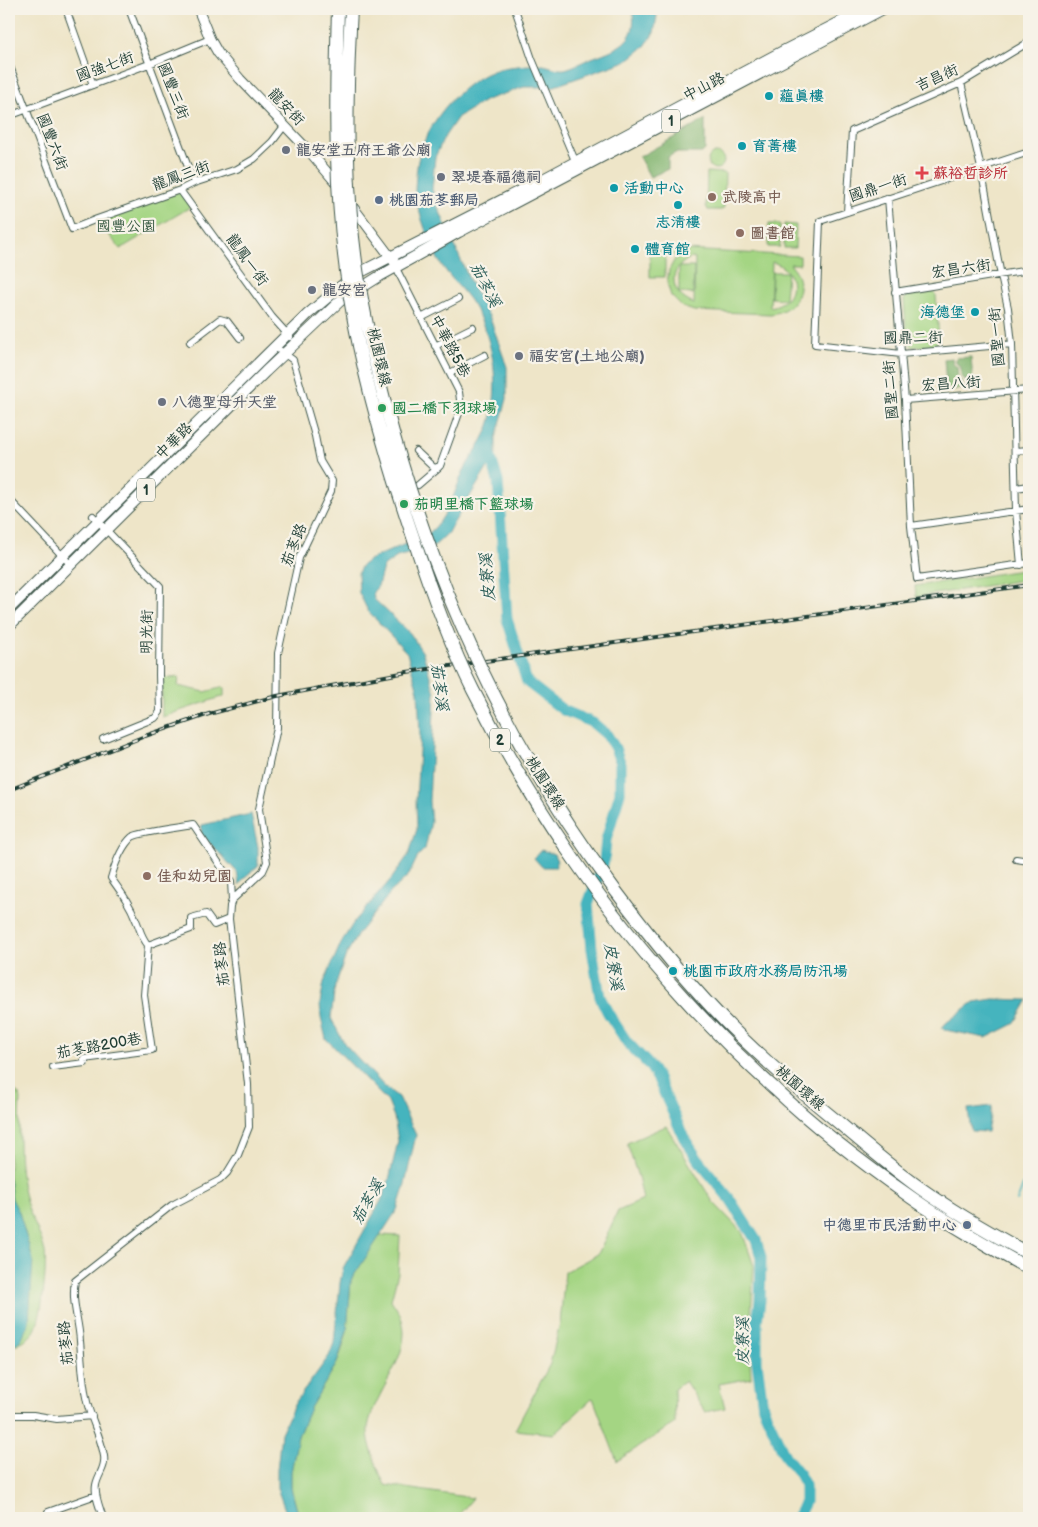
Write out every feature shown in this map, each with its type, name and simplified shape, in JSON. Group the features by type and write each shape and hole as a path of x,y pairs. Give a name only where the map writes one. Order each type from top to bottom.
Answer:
{"highway":[{"name":"桃園環線","path":"338,9 336,120 341,221 350,297 363,360 391,469 441,616 472,688 510,758 576,862 650,960 684,999 771,1085 839,1143 915,1200 1029,1269"},
{"name":"桃園環線","path":"351,9 348,70 349,166 352,220 361,291 374,356 407,483 433,558 486,681 522,748 558,809 626,906 663,952 740,1037 788,1082 915,1184 987,1231 1029,1254"}],"main road":[{"name":"中山路","path":"577,165 863,9"},
{"name":"中山路","path":"417,249 883,9"},
{"name":"中華路","path":"9,609 62,556 95,518 347,281 390,256 417,249"},
{"name":"中華路","path":"9,626 340,301 396,268 417,249"}],"street":[{"path":"66,9 92,85"},
{"name":"國豐三街","path":"128,9 194,183"},
{"name":"龍安街","path":"198,9 210,40 218,53 332,177 390,256 396,268"},
{"path":"515,9 532,59 577,165"},
{"name":"國強七街","path":"9,116 210,40"},
{"name":"吉昌街","path":"847,212 852,131 961,83 1029,42"},
{"name":"國豐六街","path":"9,64 72,229"},
{"name":"國聖一街","path":"961,83 981,168 1008,308 1014,392 1016,511 1021,565"},
{"name":"龍鳳三街","path":"72,229 180,190 194,183 236,170 254,159 285,126"},
{"name":"國鼎一街","path":"815,344 820,221 1029,152"},
{"name":"龍鳳一街","path":"180,190 272,318 296,344"},
{"name":"國聖二街","path":"888,198 905,400 911,526 918,579 1021,565"},
{"name":"中華路5巷","path":"396,268 459,392 461,408 440,466"},
{"name":"宏昌六街","path":"895,292 1029,270"},
{"path":"421,318 458,299"},
{"path":"190,342 220,319 227,321 240,338"},
{"path":"435,346 473,327"},
{"name":"國鼎二街","path":"815,344 901,354 1012,344"},
{"path":"275,347 285,354"},
{"name":"茄苳路","path":"103,1518 96,1496 96,1484 105,1463 99,1436 87,1403 82,1377 80,1341 73,1293 75,1281 172,1205 220,1180 238,1156 249,1126 248,1084 229,919 230,906 232,900 263,872 267,862 259,809 277,728 278,653 299,558 331,491 332,481 320,461 315,436 293,360 285,354"},
{"path":"450,373 485,356"},
{"name":"宏昌八街","path":"905,400 1029,390"},
{"path":"1015,452 1029,450"},
{"path":"416,451 434,468 440,466"},
{"path":"418,485 440,466"},
{"path":"1016,488 1029,486"},
{"path":"9,499 71,565"},
{"path":"911,526 1029,509"},
{"name":"明光街","path":"95,518 160,586 158,675 160,712 155,718 103,738"},
{"path":"1021,565 1029,563"},
{"path":"229,919 214,925 206,914 191,918 191,929 148,945 142,939 126,897 111,878 115,863 134,836 193,825 232,881 232,900"},
{"path":"1016,859 1029,861"},
{"name":"茄苳路200巷","path":"53,1067 85,1063 84,1058 152,1050 144,995 148,945"},
{"path":"9,1415 33,1415 57,1419 92,1416"},
{"path":"48,1512 96,1496"}],"green space":[{"path":"705,120 705,150 702,153 675,153 668,157 668,169 650,177 639,157"},
{"path":"716,153 722,155 724,161 722,167 716,169 710,167 708,161 710,155"},
{"path":"707,172 725,173 724,207 722,210 708,210 706,206"},
{"name":"國豐公園","path":"180,190 192,206 120,249 97,219"},
{"path":"769,224 780,224 780,247 768,247"},
{"path":"784,224 796,225 795,248 784,248"},
{"path":"668,249 800,256 800,264 790,264 798,280 799,288 794,302 780,312 771,314 694,311 682,307 671,296 667,283 669,270 675,259 679,256 668,255","holes":["691,258 695,259 694,304 680,295 674,282 678,269","772,262 787,271 792,285 786,299 770,307"]},
{"path":"650,250 665,250 665,277 650,277"},
{"path":"679,267 694,267 693,294 679,293"},
{"path":"772,272 787,272 785,299 771,298"},
{"path":"933,292 936,295 939,341 936,345 913,347 907,342 904,300 907,295"},
{"path":"971,357 973,381 979,381 979,387 967,388 966,380 961,377 961,367 956,363 956,358"},
{"path":"952,358 953,364 957,367 958,378 962,382 963,389 941,390 940,385 946,384 944,359"},
{"path":"1029,569 1029,579 916,597 915,586"},
{"path":"179,677 178,686 205,692 224,687 224,696 162,717 162,678"},
{"path":"9,1086 20,1096 19,1147 22,1186 27,1205 45,1252 45,1281 39,1317 34,1332 19,1343 9,1347"},
{"path":"666,1126 713,1202 742,1232 754,1266 749,1346 751,1378 719,1384 725,1408 705,1412 685,1381 674,1389 675,1423 617,1461 593,1398 554,1434 515,1430 550,1364 560,1324 565,1272 598,1254 618,1211 643,1200 639,1180 627,1143"},
{"path":"380,1235 400,1236 398,1273 391,1300 401,1317 404,1333 398,1360 377,1400 368,1427 369,1440 376,1465 385,1485 473,1498 456,1518 299,1518 291,1488 291,1472 298,1436 310,1408 337,1363 344,1344 347,1331 351,1280"}],"water":[{"path":"632,9 655,9 657,16 654,33 645,46 626,61 552,87 524,87 486,100 458,117 445,136 435,157 432,189 469,279 490,318 507,367 507,399 496,438 496,454 447,534 433,547 397,557 383,567 378,586 373,592 374,599 410,633 423,653 435,693 429,801 431,822 425,849 418,856 409,875 391,892 358,934 346,955 335,986 331,1018 344,1043 384,1086 398,1097 416,1135 397,1210 351,1280 347,1331 337,1363 310,1408 298,1436 291,1472 291,1488 299,1518 288,1518 277,1488 281,1433 295,1403 329,1356 334,1343 343,1268 381,1201 388,1184 398,1141 394,1117 388,1102 326,1039 321,1018 320,1003 324,982 341,943 354,922 392,878 409,854 417,829 416,801 420,735 418,691 407,653 368,611 359,593 358,573 362,565 369,560 428,534 435,528 449,505 463,472 486,433 491,419 495,392 491,351 483,325 473,305 439,261 428,238 415,193 417,167 427,134 437,118 462,90 477,79 493,71 526,65 565,69 608,52 629,37 634,21"},
{"path":"251,814 258,847 258,866 239,885 237,872 201,834 202,825"},
{"path":"541,850 554,854 557,861 556,867 542,867 534,858"},
{"path":"993,999 1028,1000 1014,1024 986,1038 942,1028 974,1002"},
{"path":"992,1106 987,1132 971,1131 968,1109"},
{"path":"9,1178 12,1199 19,1212 33,1260 29,1322 21,1340 9,1348"}],"waterway":[{"name":"皮寮溪","path":"488,448 498,481 507,619 527,682 563,710 593,723 607,735 615,748 620,762 620,793 606,840 604,861 588,904 592,949 600,997 627,1042 650,1066 658,1079 684,1138 699,1161 729,1198 756,1240 761,1257 760,1301 757,1321 757,1362 763,1407 785,1456 798,1472 805,1485 805,1502 797,1518"},
{"path":"1017,1201 1029,1170"}],"railway":[{"path":"9,790 145,736 209,714 277,696 407,672 1029,585"}],"place":[{"name":"蘊真樓","path":"769,96"},
{"name":"育菁樓","path":"742,146"},
{"name":"龍安堂五府王爺公廟","path":"286,150"},
{"name":"蘇裕哲診所","path":"922,173"},
{"name":"翠堤春福德祠","path":"441,177"},
{"name":"活動中心","path":"614,188"},
{"name":"武陵高中","path":"712,197"},
{"name":"桃園茄苳郵局","path":"379,200"},
{"name":"志清樓","path":"678,205"},
{"name":"圖書館","path":"740,233"},
{"name":"體育館","path":"635,249"},
{"name":"龍安宮","path":"312,290"},
{"name":"海德堡","path":"975,312"},
{"name":"福安宮(土地公廟)","path":"519,356"},
{"name":"八德聖母升天堂","path":"162,402"},
{"name":"國二橋下羽球場","path":"382,408"},
{"name":"茄明里橋下籃球場","path":"404,504"},
{"name":"佳和幼兒園","path":"147,876"},
{"name":"桃園市政府水務局防汛場","path":"673,971"},
{"name":"中德里市民活動中心","path":"967,1225"}],"water label":[{"name":"茄苳溪","path":"485,285"},
{"name":"茄苳溪","path":"439,687"},
{"name":"茄苳溪","path":"368,1202"}]}
